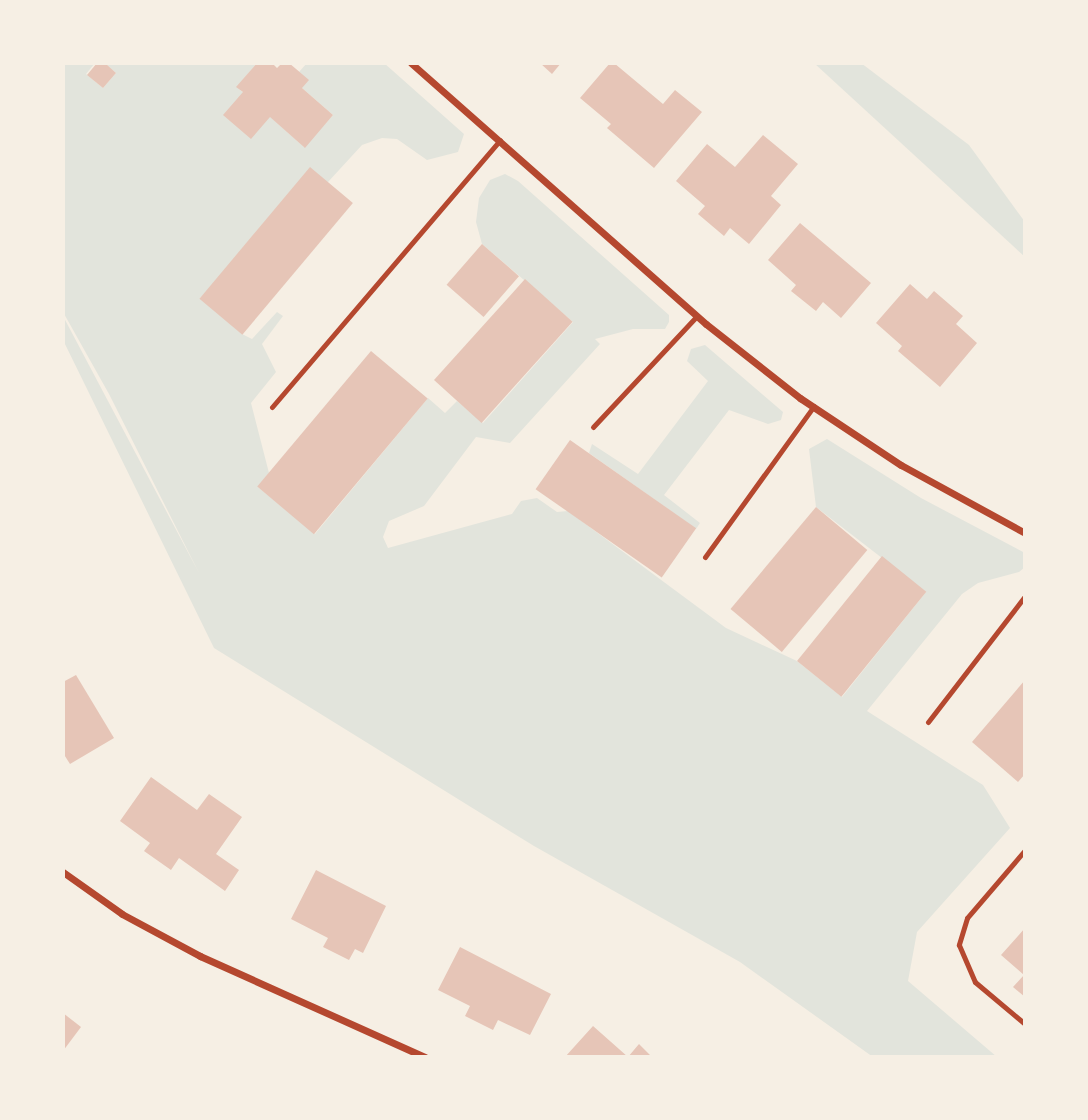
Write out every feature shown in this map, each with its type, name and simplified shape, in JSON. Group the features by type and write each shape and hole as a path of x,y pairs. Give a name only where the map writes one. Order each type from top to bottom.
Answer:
{"street":[{"path":"411,63 697,316 814,406 901,466 1025,533"},
{"path":"63,872 122,914 200,956 425,1057"}],"lane":[{"path":"272,407 500,140"},
{"path":"593,428 697,316"},
{"path":"705,556 814,406"},
{"path":"928,722 1025,596"},
{"path":"1025,849 967,918 959,945 975,982 1025,1024"}],"shaded area":[{"path":"63,63 95,63 86,74 103,88 116,73 105,63 257,63 237,87 304,147 333,115 302,88 299,72 307,63 384,63 464,134 458,152 427,160 397,139 382,138 362,145 328,182 200,298 242,334 252,339 277,312 283,316 262,344 276,372 251,403 269,473 258,487 315,534 428,398 445,413 457,401 483,423 573,322 482,244 476,222 479,198 490,180 505,174 518,181 669,315 669,322 665,329 633,329 595,339 600,344 510,443 476,437 424,506 389,521 383,537 388,548 512,514 521,501 537,498 557,512 568,511 726,628 797,661 842,697 926,592 816,507 809,449 827,439 921,498 1025,553 1025,567 1019,572 978,583 962,594 867,711 983,785 1010,828 917,932 908,981 997,1057 873,1057 740,962 534,846 214,648 63,340 63,316 199,573 109,394 63,312"},
{"path":"814,63 861,63 969,145 1025,222 1025,257"},
{"path":"705,345 783,412 781,420 768,424 729,410 664,495 700,523 696,529 589,453 592,444 638,474 708,381 687,361 691,349"}],"building":[{"path":"97,63 105,63 116,73 103,88 87,75"},
{"path":"257,63 272,63 277,68 282,63 289,63 309,80 302,88 333,115 305,148 270,117 251,139 223,115 243,92 236,87"},
{"path":"540,63 561,63 552,74"},
{"path":"610,63 614,63 663,104 675,90 702,112 654,168 607,128 611,124 580,98"},
{"path":"763,135 798,164 771,196 781,205 749,244 730,228 724,236 698,214 705,206 676,181 707,144 735,167"},
{"path":"310,167 353,203 242,335 199,299"},
{"path":"800,223 871,283 841,318 823,302 816,311 791,291 796,285 768,260"},
{"path":"482,244 519,276 484,317 447,285"},
{"path":"525,279 573,322 482,423 434,380"},
{"path":"910,284 927,299 934,291 963,316 956,324 977,343 940,387 898,351 902,346 876,323"},
{"path":"371,351 428,399 314,534 257,487"},
{"path":"570,440 696,528 662,577 536,489"},
{"path":"816,507 867,550 782,652 731,609"},
{"path":"882,556 926,592 841,697 797,661"},
{"path":"76,675 114,738 70,764 63,753 63,682"},
{"path":"1025,680 1025,774 1018,782 972,742"},
{"path":"151,777 197,810 209,794 242,817 216,854 239,870 225,891 179,858 171,870 144,851 150,843 120,821"},
{"path":"316,870 386,906 363,953 355,949 349,960 323,947 328,938 291,919"},
{"path":"1025,928 1025,997 1013,987 1024,975 1001,955"},
{"path":"460,947 551,994 530,1035 498,1020 493,1030 465,1016 470,1006 438,990"},
{"path":"63,1013 81,1027 63,1051"},
{"path":"593,1026 628,1057 565,1057"},
{"path":"639,1044 652,1057 628,1057"}]}
